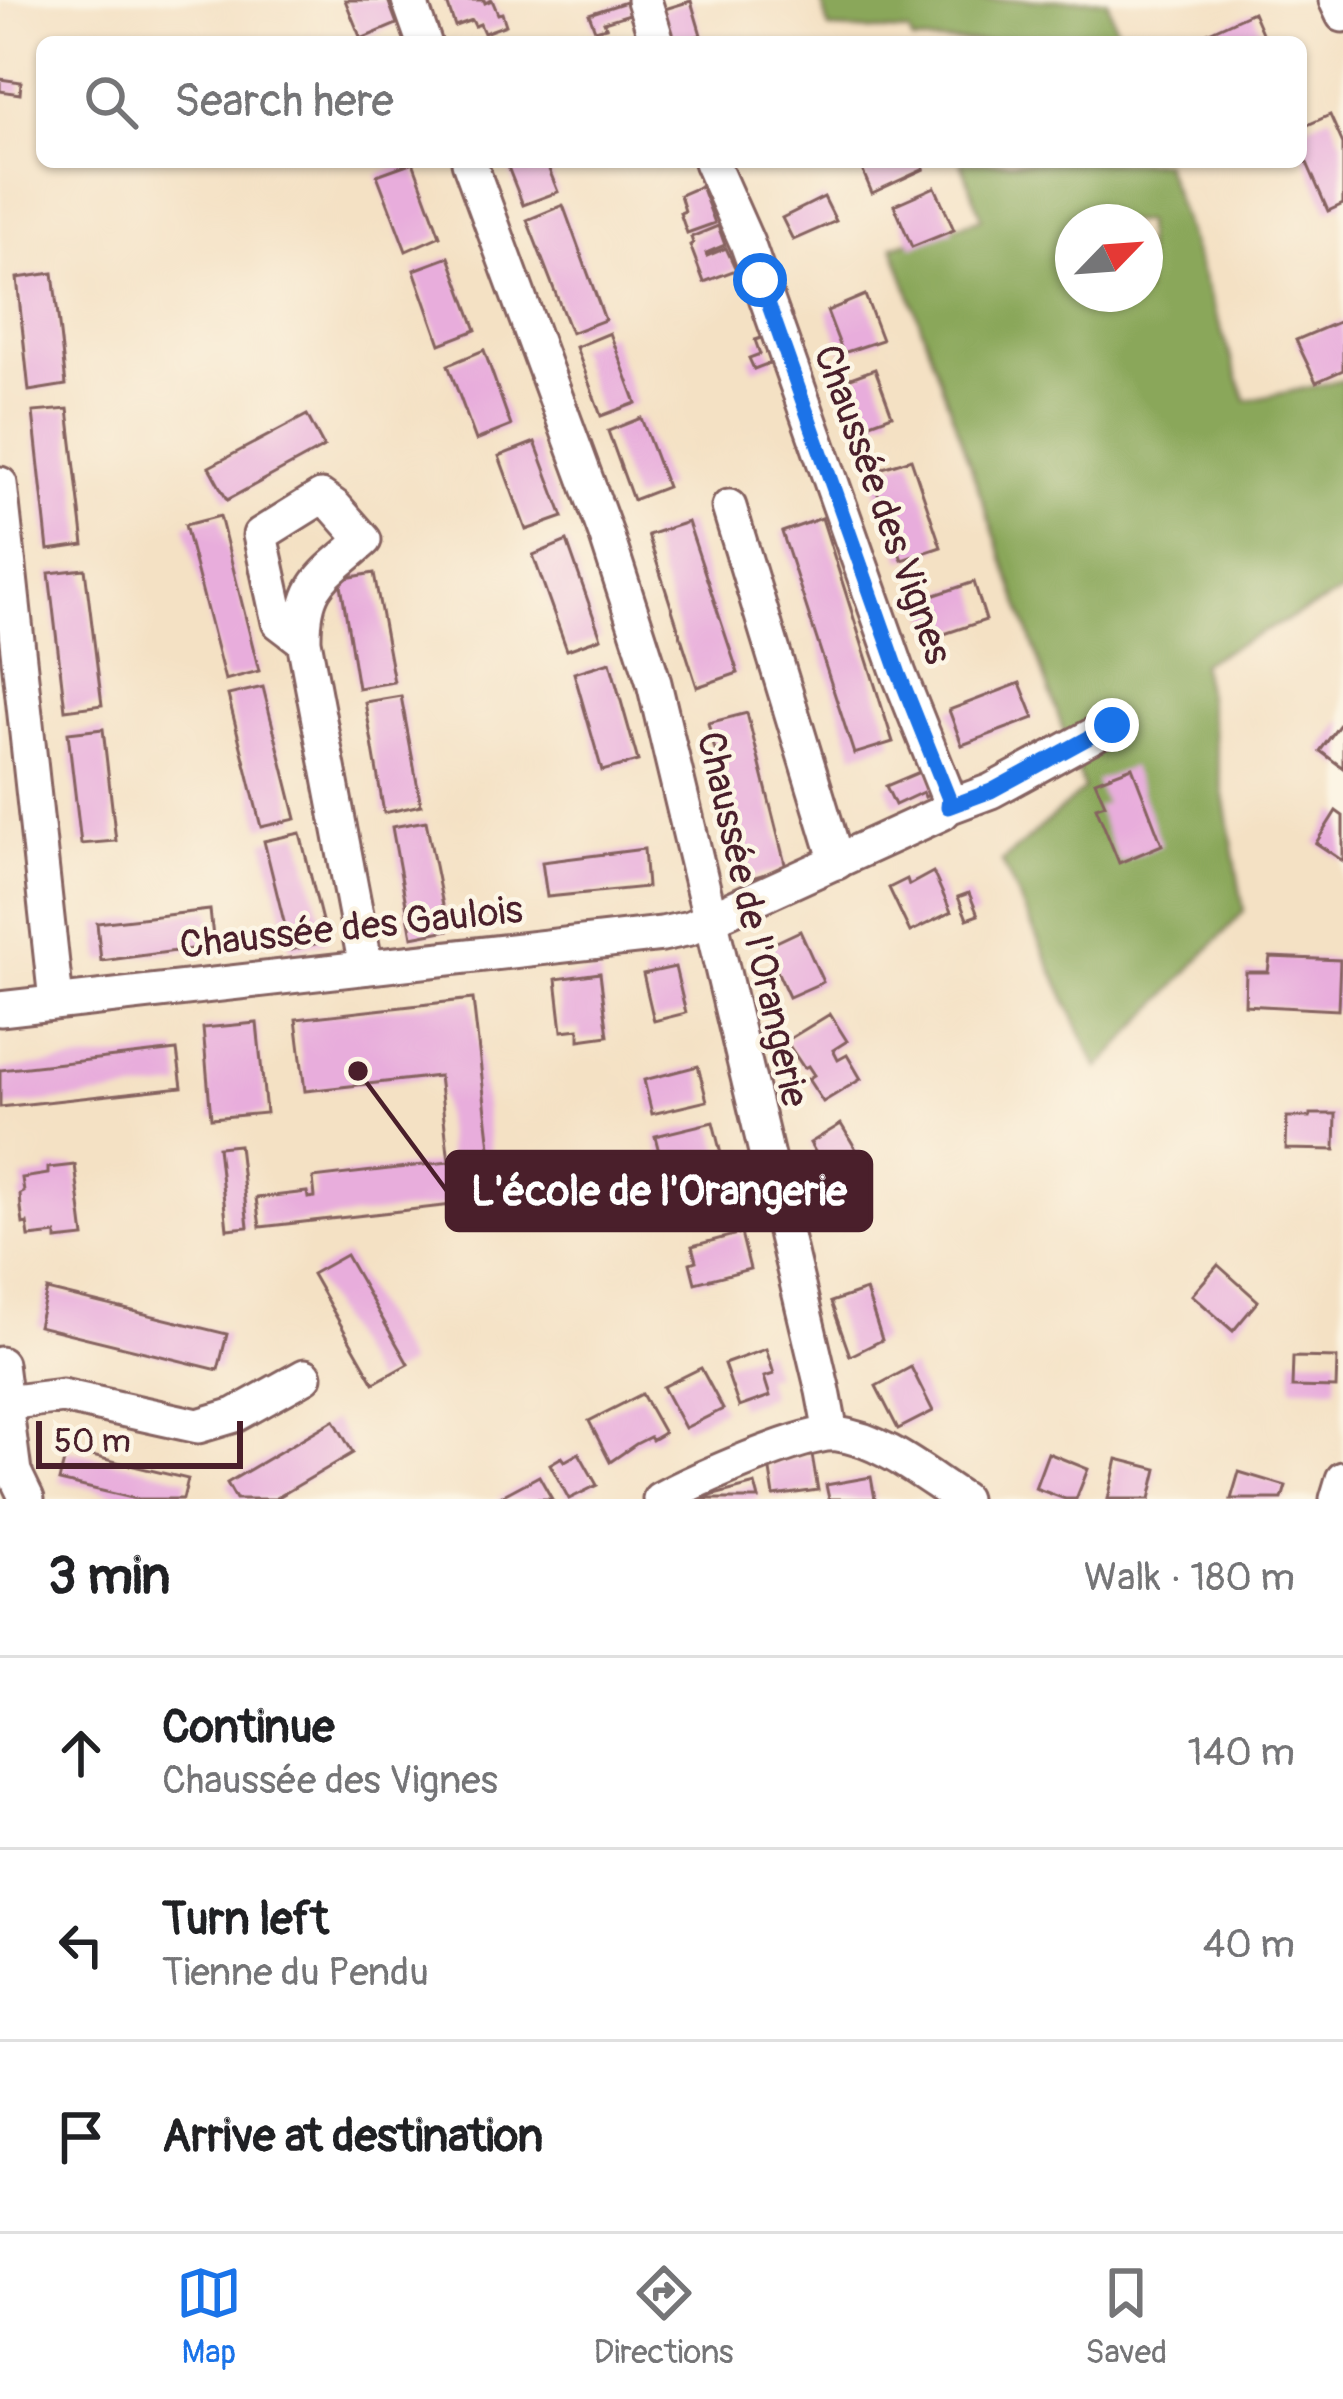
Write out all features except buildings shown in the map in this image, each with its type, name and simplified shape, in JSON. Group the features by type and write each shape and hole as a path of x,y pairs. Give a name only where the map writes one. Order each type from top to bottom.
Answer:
{"street":[{"path":"409,0 422,36"},
{"path":"644,0 655,36"},
{"path":"1336,0 1343,15"},
{"name":"Chaussée de l'Orangerie","path":"471,168 636,624 669,739 831,1432"},
{"name":"Chaussée des Vignes","path":"714,168 747,243 868,589 949,799 948,807"},
{"path":"0,484 56,1001"},
{"path":"729,507 836,862"},
{"path":"304,641 366,967"},
{"name":"Chaussée des Gaulois","path":"0,1009 690,928 991,791 1112,725"},
{"path":"0,1364 14,1482"},
{"path":"5,1403 62,1396 198,1426 235,1415 304,1376"},
{"path":"660,1499 701,1477 831,1432 882,1448 962,1499"},
{"path":"1337,1499 1343,1479"}],"green space":[{"path":"821,0 1107,0 1119,36 911,36 909,32 829,29"},
{"path":"963,168 1165,168 1246,401 1343,380 1343,592 1201,663 1244,911 1098,1069 1002,862 1084,789 893,246 982,218"}],"place":[{"name":"L'école de l'Orangerie","path":"358,1071"}],"route":[{"path":"760,280 899,674 949,799 948,807 991,791 1112,725"}]}
